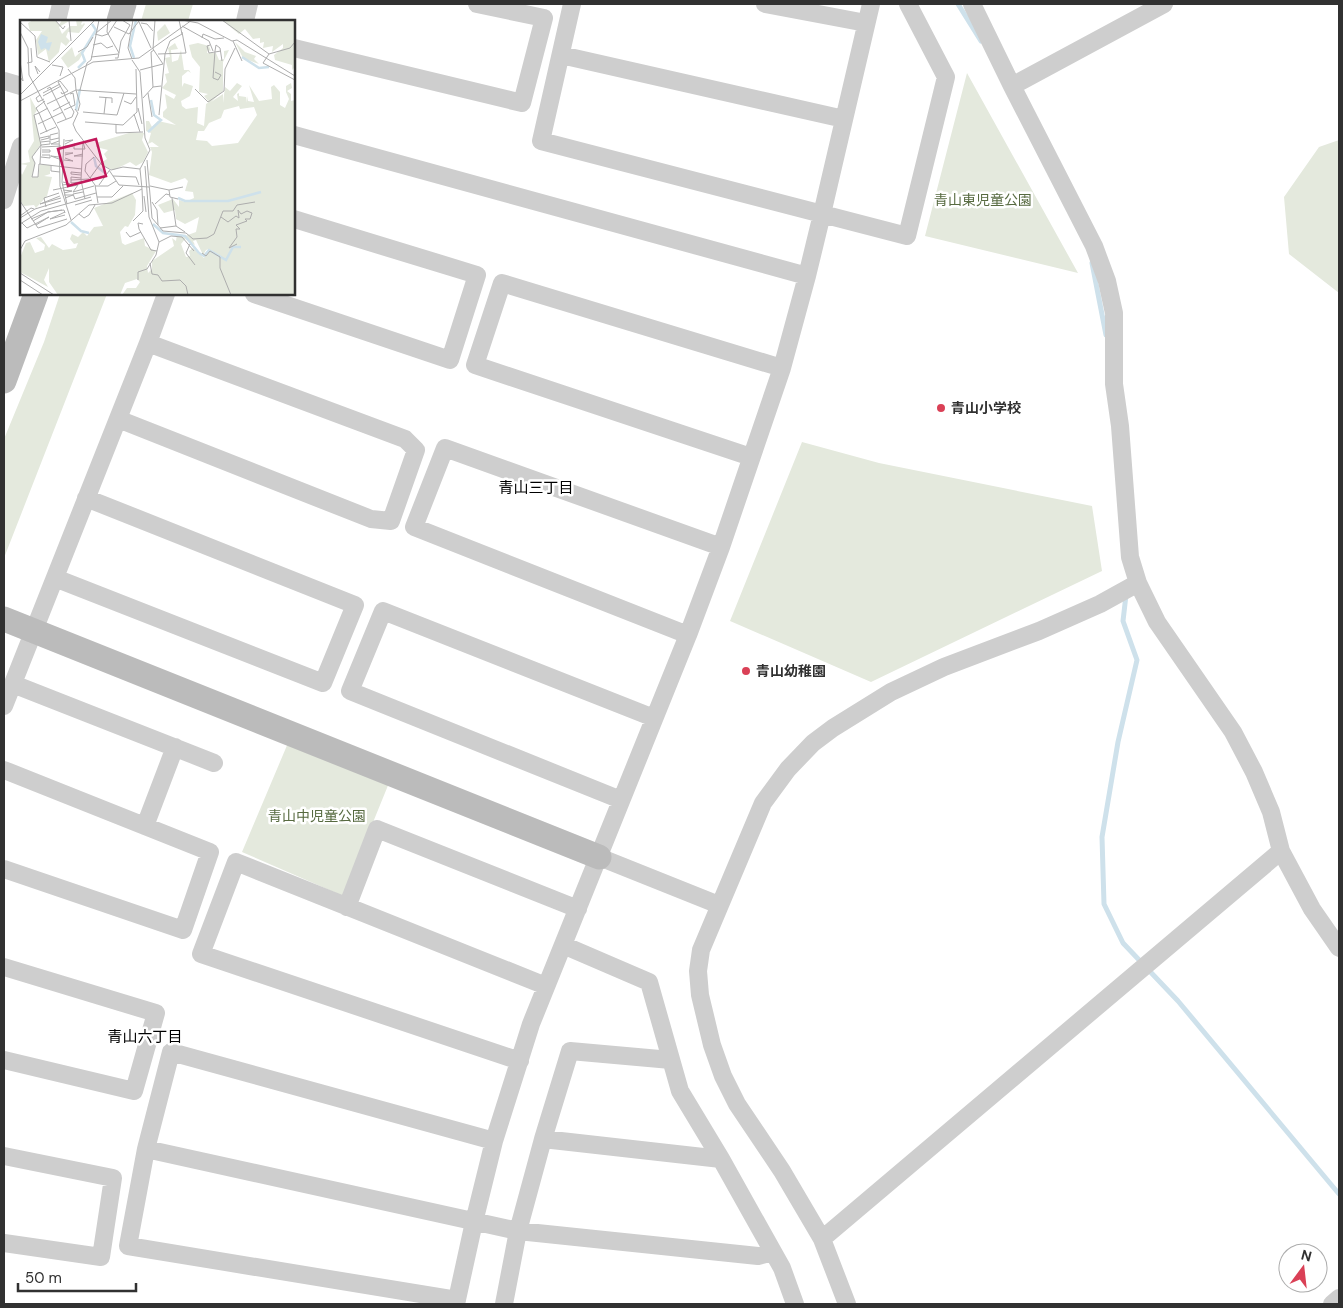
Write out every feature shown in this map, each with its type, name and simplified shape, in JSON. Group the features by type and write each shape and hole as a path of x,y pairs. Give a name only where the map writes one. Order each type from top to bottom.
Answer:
{"street":[{"path":"57,20 62,4"},
{"path":"119,20 124,4"},
{"path":"245,20 249,4"},
{"path":"295,48 522,103 544,18 477,4"},
{"path":"572,4 541,142 907,236 946,77 908,4"},
{"path":"765,4 866,23"},
{"path":"494,1140 171,1052 146,1149 128,1246 456,1302 494,1140 531,1024 688,635 721,547 782,368 807,276 871,4"},
{"path":"972,4 1094,246 1107,282 1114,313 1114,384 1120,426 1130,557 1138,583 1157,622 1233,732 1254,772 1271,812 1281,851 1312,909 1339,948"},
{"path":"1012,86 1164,4"},
{"path":"561,55 844,120"},
{"path":"4,80 20,86"},
{"path":"295,135 807,276"},
{"path":"4,200 8,175 20,148"},
{"path":"257,295 450,360 477,275 295,219"},
{"path":"751,458 475,365 502,283 782,368"},
{"path":"4,381 36,295"},
{"path":"4,706 166,295"},
{"path":"118,419 371,519 390,521 416,450 404,439 148,343"},
{"path":"688,635 414,527 445,448 721,547"},
{"path":"55,578 323,683 355,605 86,498"},
{"path":"847,1304 822,1239 782,1171 737,1104 723,1076 712,1045 700,995 698,970 701,950 719,905 763,803 788,769 813,743 833,728 891,692 944,667 1100,604 1138,583"},
{"path":"621,800 350,691 383,611 654,718"},
{"path":"4,620 719,905"},
{"path":"13,684 214,763"},
{"path":"145,826 175,748"},
{"path":"4,770 210,852 183,930 4,869"},
{"path":"347,907 378,829 578,909"},
{"path":"822,1239 1281,851"},
{"path":"520,1061 201,954 236,862 546,986"},
{"path":"563,945 649,982 680,1091 722,1159 782,1268 795,1304"},
{"path":"4,967 156,1013 134,1091 4,1060"},
{"path":"504,1304 518,1231 543,1138 570,1051 671,1060"},
{"path":"543,1138 722,1159"},
{"path":"146,1149 518,1231 758,1256 773,1252"},
{"path":"4,1156 113,1178 101,1257 4,1243"},
{"path":"1332,1304 1339,1298"}],"green space":[{"path":"146,4 193,4 188,20 141,20"},
{"name":"青山東児童公園","path":"967,73 1078,273 925,236"},
{"path":"1339,140 1339,293 1289,254 1284,197 1319,147"},
{"path":"60,295 107,295 4,558 4,439 44,342"},
{"path":"802,442 879,463 1092,506 1102,571 871,682 730,621"},
{"name":"青山中児童公園","path":"288,743 389,783 343,896 242,852"}],"waterway":[{"path":"958,4 981,41"},
{"path":"1092,263 1106,335"},
{"path":"1126,595 1123,621 1137,660 1118,742 1102,837 1104,904 1123,943 1178,1001 1339,1194"}],"place":[{"name":"青山小学校","path":"941,408"},
{"name":"青山幼稚園","path":"746,671"}],"district":[{"name":"青山三丁目","path":"536,488"},
{"name":"青山六丁目","path":"145,1037"}]}
